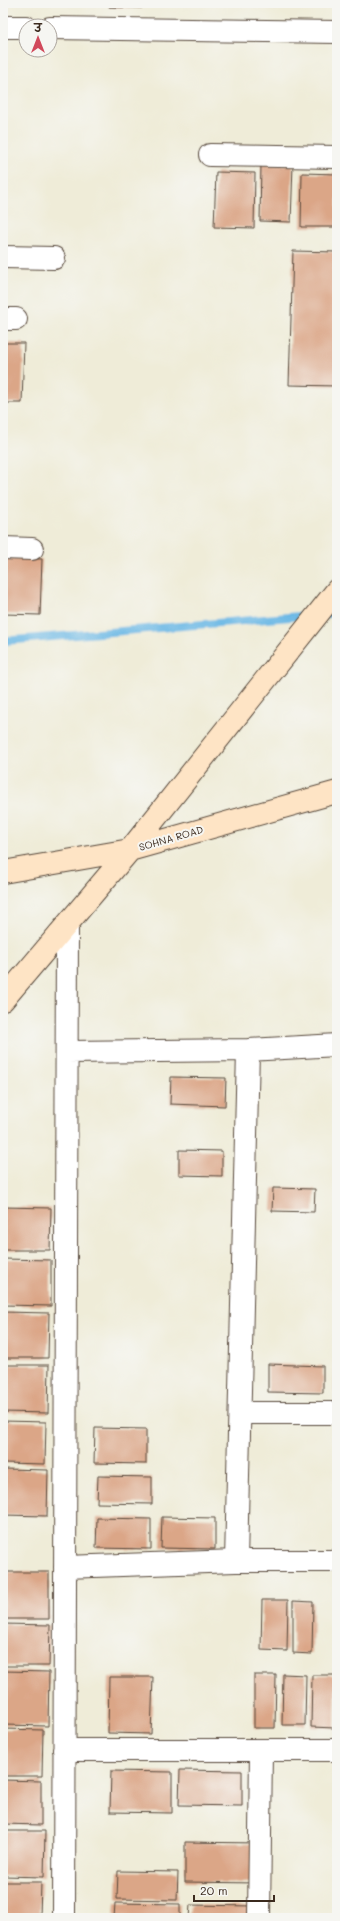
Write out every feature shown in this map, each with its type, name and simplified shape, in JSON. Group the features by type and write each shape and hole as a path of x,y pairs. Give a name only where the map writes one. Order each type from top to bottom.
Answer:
{"street":[{"path":"3,27 18,27"},
{"path":"58,28 337,32"},
{"path":"210,155 337,157"},
{"path":"3,257 54,258"},
{"path":"3,548 32,549"},
{"path":"3,1000 130,850 337,590"},
{"name":"SOHNA ROAD","path":"3,872 130,850 337,792"},
{"path":"64,1918 67,925"},
{"path":"67,1052 248,1050 337,1046"},
{"path":"236,1560 248,1050"},
{"path":"240,1413 337,1413"},
{"path":"65,1567 236,1560 337,1561"},
{"path":"64,1750 337,1750"},
{"path":"259,1918 261,1750"}],"building":[{"path":"109,3 142,3 142,8 109,7"},
{"path":"261,164 293,165 291,222 260,221"},
{"path":"216,172 255,173 254,228 214,227"},
{"path":"302,173 337,174 337,227 301,227"},
{"path":"293,251 337,252 337,386 289,385"},
{"path":"3,343 24,343 22,403 3,403"},
{"path":"3,492 5,492 4,524 3,524"},
{"path":"5,558 42,559 40,615 4,614"},
{"path":"171,1077 226,1078 225,1106 170,1104"},
{"path":"179,1150 222,1151 222,1176 179,1175"},
{"path":"273,1188 315,1189 314,1212 272,1211"},
{"path":"3,1207 51,1208 50,1250 3,1250"},
{"path":"3,1259 51,1260 51,1306 3,1305"},
{"path":"3,1312 49,1313 48,1358 3,1358"},
{"path":"336,1344 337,1362 335,1362"},
{"path":"268,1364 323,1366 323,1393 268,1392"},
{"path":"3,1365 49,1365 48,1413 3,1412"},
{"path":"335,1366 337,1366 337,1393 334,1392"},
{"path":"3,1421 46,1422 45,1464 3,1463"},
{"path":"95,1428 146,1429 146,1464 94,1463"},
{"path":"3,1469 48,1470 47,1516 3,1515"},
{"path":"98,1476 152,1477 152,1504 97,1503"},
{"path":"162,1517 215,1518 215,1549 161,1548"},
{"path":"97,1518 151,1519 151,1549 96,1548"},
{"path":"3,1572 49,1572 49,1619 3,1619"},
{"path":"262,1600 288,1600 287,1651 261,1650"},
{"path":"293,1601 313,1602 312,1654 293,1653"},
{"path":"3,1624 50,1625 49,1666 3,1666"},
{"path":"3,1671 49,1672 48,1726 3,1725"},
{"path":"283,1674 306,1675 305,1725 282,1725"},
{"path":"254,1675 276,1675 275,1728 254,1728"},
{"path":"312,1675 336,1675 335,1728 311,1727"},
{"path":"109,1677 153,1677 151,1734 108,1733"},
{"path":"3,1729 43,1730 42,1776 3,1776"},
{"path":"180,1770 242,1771 242,1806 179,1805"},
{"path":"111,1771 172,1772 172,1813 110,1812"},
{"path":"3,1780 41,1781 41,1825 3,1824"},
{"path":"3,1831 45,1831 44,1877 3,1876"},
{"path":"185,1842 258,1843 257,1883 185,1882"},
{"path":"118,1871 178,1872 177,1900 117,1899"},
{"path":"3,1882 41,1882 40,1918 3,1918"},
{"path":"115,1903 180,1904 180,1918 114,1918"},
{"path":"190,1905 254,1906 254,1918 189,1918"}],"waterway":[{"path":"3,641 337,613"}]}
